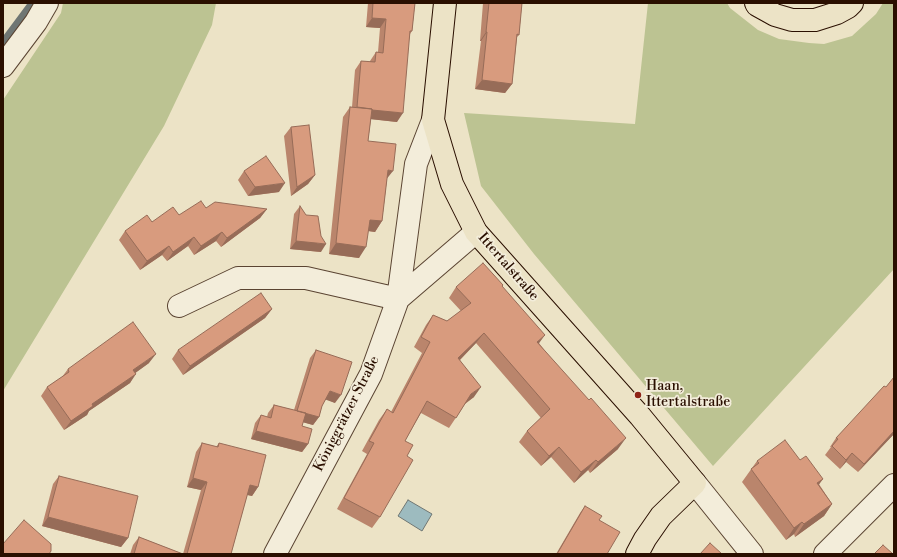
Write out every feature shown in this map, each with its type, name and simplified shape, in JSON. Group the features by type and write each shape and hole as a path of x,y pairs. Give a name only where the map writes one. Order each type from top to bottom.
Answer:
{"main road":[{"name":"Ittertalstraße","path":"445,3 433,120 452,184 476,232 640,416 695,483"},
{"path":"756,3 775,15 792,20 815,20 837,13 852,3"},
{"path":"637,554 645,539 661,516 695,483"}],"street":[{"path":"3,66 36,22 47,3"},
{"name":"Königgrätzer Straße","path":"275,554 371,374 398,298 416,164 433,120"},
{"path":"179,306 238,278 306,278 398,298 476,232"},
{"path":"695,483 752,554"},
{"path":"824,554 894,484"}],"green space":[{"path":"63,3 216,3 212,25 164,126 3,391 3,100 61,13"},
{"path":"648,3 727,3 730,8 758,30 779,39 824,44 852,36 876,14 883,3 894,3 894,269 713,466 534,254 481,186 464,113 635,124"}],"water":[{"path":"408,500 432,514 422,531 398,516"}],"building":[{"path":"373,3 415,3 412,31 410,31 403,113 357,107 361,61 375,62 376,52 383,53 386,19 372,18"},
{"path":"489,3 522,3 512,84 482,80"},
{"path":"350,107 372,109 368,141 396,144 393,171 388,170 382,221 370,220 366,247 336,243"},
{"path":"309,125 315,175 297,187 291,127"},
{"path":"266,156 285,183 255,187 244,171"},
{"path":"201,201 206,208 215,202 267,209 227,238 222,232 201,246 194,237 173,252 169,246 147,261 125,231 147,215 152,222 173,207 179,215"},
{"path":"300,206 306,215 318,216 321,236 326,244 296,241"},
{"path":"483,263 545,335 537,342 589,400 591,398 626,438 598,462 596,460 581,472 559,447 549,456 527,431 550,409 484,333 458,358 481,387 471,394 456,418 427,401 405,441 413,445 407,456 413,460 380,517 344,498 374,443 369,441 387,409 393,413 430,342 421,337 433,315 447,321 471,303 456,287"},
{"path":"261,293 272,309 190,366 178,350"},
{"path":"133,322 156,354 133,370 136,374 92,404 93,406 71,421 47,387 69,372 68,369"},
{"path":"316,350 352,362 341,395 330,391 322,406 319,417 297,411"},
{"path":"894,377 894,431 864,464 852,453 846,460 832,446 838,439 836,438"},
{"path":"274,405 306,413 302,426 312,429 308,444 256,431 261,415 271,418"},
{"path":"785,440 800,460 806,456 823,479 817,483 832,504 804,524 802,522 794,528 751,469 759,463 757,461"},
{"path":"202,443 218,447 219,443 266,455 258,487 250,485 231,554 187,554 207,482 193,478"},
{"path":"59,476 138,496 128,538 48,517"},
{"path":"585,506 602,516 599,520 620,532 607,554 557,554"},
{"path":"24,520 51,544 51,551 49,554 3,554 3,544"},
{"path":"139,537 183,554 134,554"},
{"path":"710,543 722,554 700,554"},
{"path":"883,545 893,554 874,554"}],"waterway":[{"path":"3,42 32,3"}],"place":[{"name":"Haan, Ittertalstraße","path":"638,395"}]}
